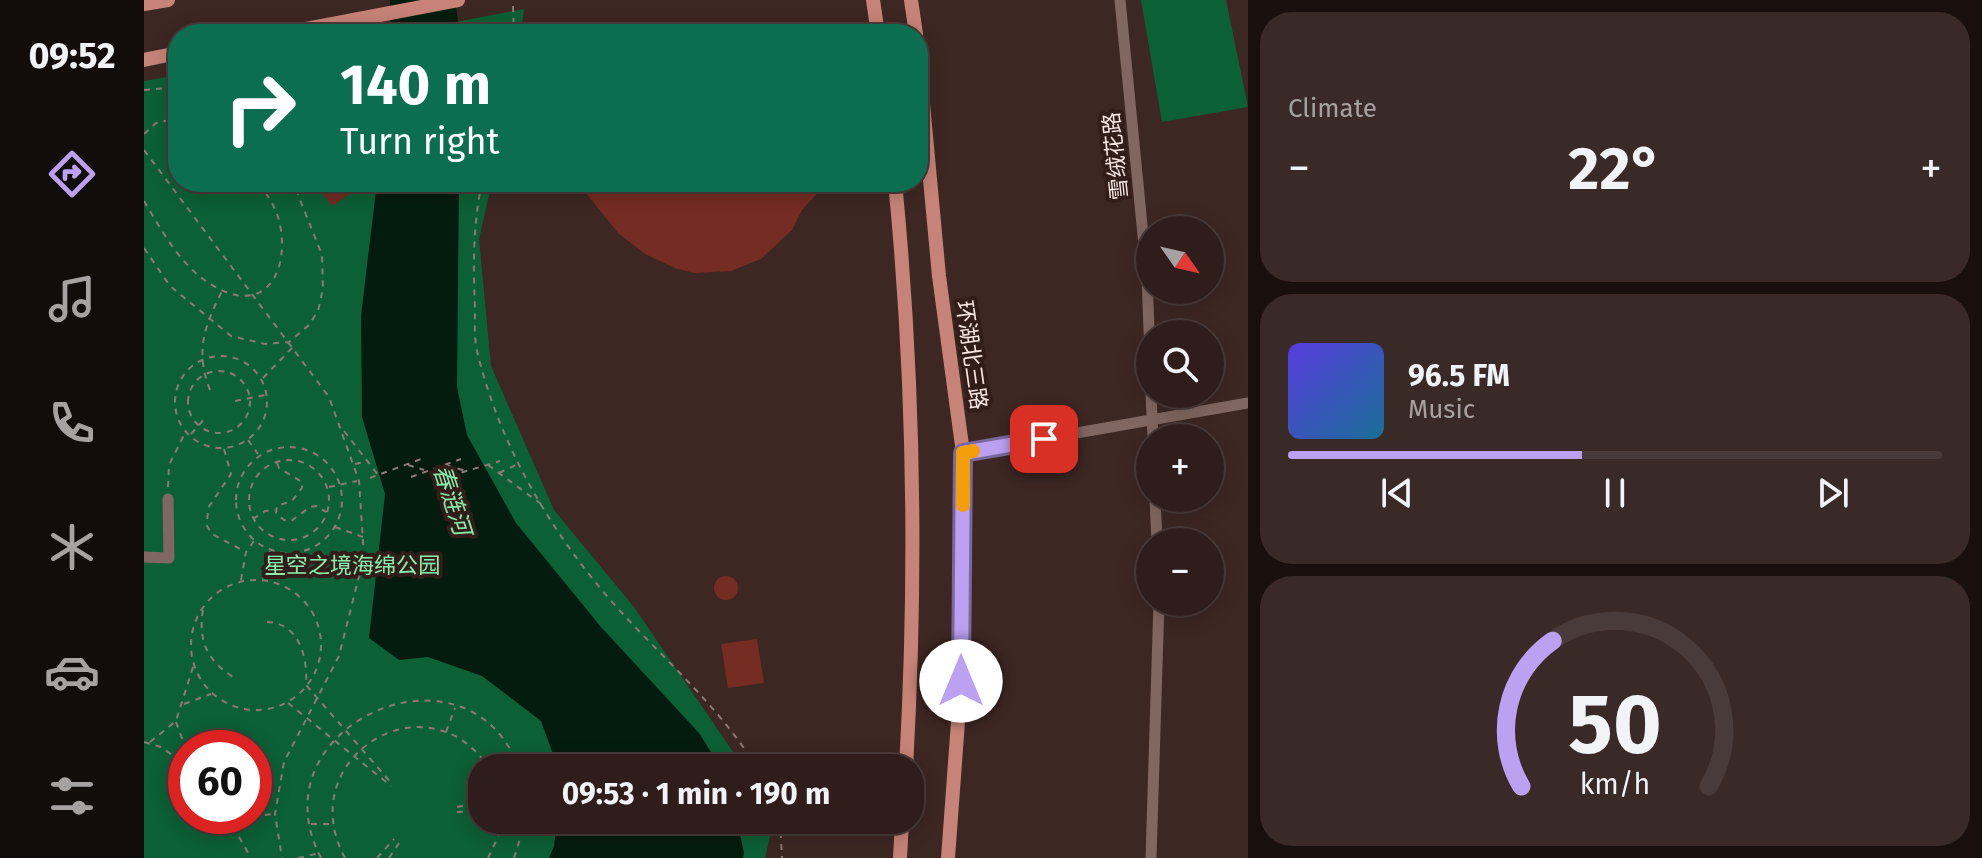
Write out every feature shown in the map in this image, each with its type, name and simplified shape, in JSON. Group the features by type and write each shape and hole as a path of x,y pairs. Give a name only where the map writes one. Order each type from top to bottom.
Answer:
{"main road":[{"path":"144,4 168,0"},
{"path":"331,24 458,0"},
{"path":"873,0 877,24"},
{"path":"911,0 915,24"},
{"path":"144,60 168,55"},
{"name":"环湖北三路","path":"928,158 939,276 963,453 961,681 948,858"},
{"path":"896,192 905,284 912,462 907,754"},
{"path":"900,858 901,834"}],"street":[{"name":"雪绒花路","path":"1120,0 1149,320"},
{"path":"963,453 1248,403"},
{"path":"1152,408 1152,424"},
{"path":"144,557 169,558 168,499"},
{"path":"1151,858 1159,616"}],"path":[{"path":"513,6 514,24"},
{"path":"144,90 168,88"},
{"path":"144,134 156,123 168,120"},
{"path":"144,150 168,182"},
{"path":"176,192 329,397 359,481 364,556 339,656 284,762 275,814 281,858"},
{"path":"144,201 177,253 193,271 223,290 240,296 264,291 275,279 283,242 277,214 265,192"},
{"path":"144,248 170,286 231,336 265,344 289,342 309,325 318,311 323,289 322,255 297,192"},
{"path":"480,192 475,213 473,264 476,348 504,436 570,551 620,611 734,731 748,754"},
{"path":"210,390 200,361 208,319 223,290"},
{"path":"261,380 293,348"},
{"path":"220,356 235,358 248,365 261,380 266,395 263,420 248,439 224,448 212,447 186,432 178,420 176,390 182,376 200,361 220,356"},
{"path":"219,371 229,372 245,384 250,398 247,414 234,429 214,432 200,425 189,404 194,385 204,375 219,371"},
{"path":"235,401 266,395"},
{"path":"190,435 206,417"},
{"path":"341,427 378,475"},
{"path":"168,499 169,465 186,432"},
{"path":"248,439 259,456"},
{"path":"295,447 311,451 325,460 339,484 341,510 334,527 322,541 306,550 288,553 271,549 255,540 244,528 237,512 236,495 239,482 249,465 259,456 278,448 295,447"},
{"path":"224,448 231,474 208,508 207,526 212,534 246,552"},
{"path":"370,478 421,459"},
{"path":"411,477 461,459"},
{"path":"299,461 312,466 327,487 327,514 311,534 298,539 272,537 253,519 249,507 253,480 262,470 277,462 299,461"},
{"path":"354,464 368,461"},
{"path":"450,476 500,461"},
{"path":"277,462 279,468 302,482 302,488 292,501 277,506 277,510"},
{"path":"407,464 430,470"},
{"path":"498,473 518,464"},
{"path":"445,465 468,471"},
{"path":"488,465 545,507"},
{"path":"228,477 239,482"},
{"path":"327,487 359,481"},
{"path":"277,510 284,520 295,519 310,507 321,507 327,514"},
{"path":"253,519 265,511 277,510"},
{"path":"334,527 363,537"},
{"path":"241,581 246,552 255,540"},
{"path":"263,579 271,549"},
{"path":"263,579 284,585 302,598 315,615 321,635 320,656 313,676 287,702 263,710 242,710 222,702 205,688 193,666 190,646 193,624 203,605 220,589 241,581 263,579"},
{"path":"203,605 200,632 208,656 233,677"},
{"path":"267,622 286,627 301,645 308,666 306,685 392,785 287,702"},
{"path":"150,742 176,721 193,666"},
{"path":"183,704 212,693"},
{"path":"321,858 310,824 312,785 325,752 344,729 362,715 394,702 429,700 481,719 495,731 510,754"},
{"path":"446,732 455,707"},
{"path":"176,721 179,730"},
{"path":"345,858 333,824 334,794 348,763 362,748 398,729 425,727 446,732 478,754"},
{"path":"144,742 150,742 168,754"},
{"path":"468,806 457,809 468,810"},
{"path":"310,824 333,824"},
{"path":"237,834 251,857 258,858"},
{"path":"488,858 499,834"},
{"path":"514,858 522,834"},
{"path":"781,834 782,858"},
{"path":"377,858 394,839"},
{"path":"389,858 399,843"},
{"path":"298,858 318,853"}],"green space":[{"path":"1141,0 1226,0 1248,107 1162,122"},
{"path":"524,9 522,24 444,24"},
{"name":"星空之境海绵公园","path":"168,77 168,192 490,192 479,239 491,366 554,510 634,607 734,754 468,754 468,834 769,834 765,858 144,858 144,81"}],"water":[{"path":"390,0 455,0 459,24 391,24"},
{"name":"春涟河","path":"376,192 459,192 457,387 467,435 516,523 601,627 699,733 712,754 553,754 541,721 482,676 428,657 399,660 369,638 385,494 362,417 361,316"},
{"path":"555,834 740,834 744,853 743,858 549,858"}],"building":[{"path":"322,192 353,192 332,206"},
{"path":"585,192 819,192 802,210 792,230 761,259 731,271 694,273 675,268 647,255 619,234"},
{"path":"726,576 735,579 738,588 735,597 726,600 717,597 714,588 717,579"},
{"path":"757,639 764,683 728,688 721,644"}],"slow traffic":[{"path":"963,505 963,453 973,451"}],"route":[{"path":"961,681 963,453 1044,439"}]}
